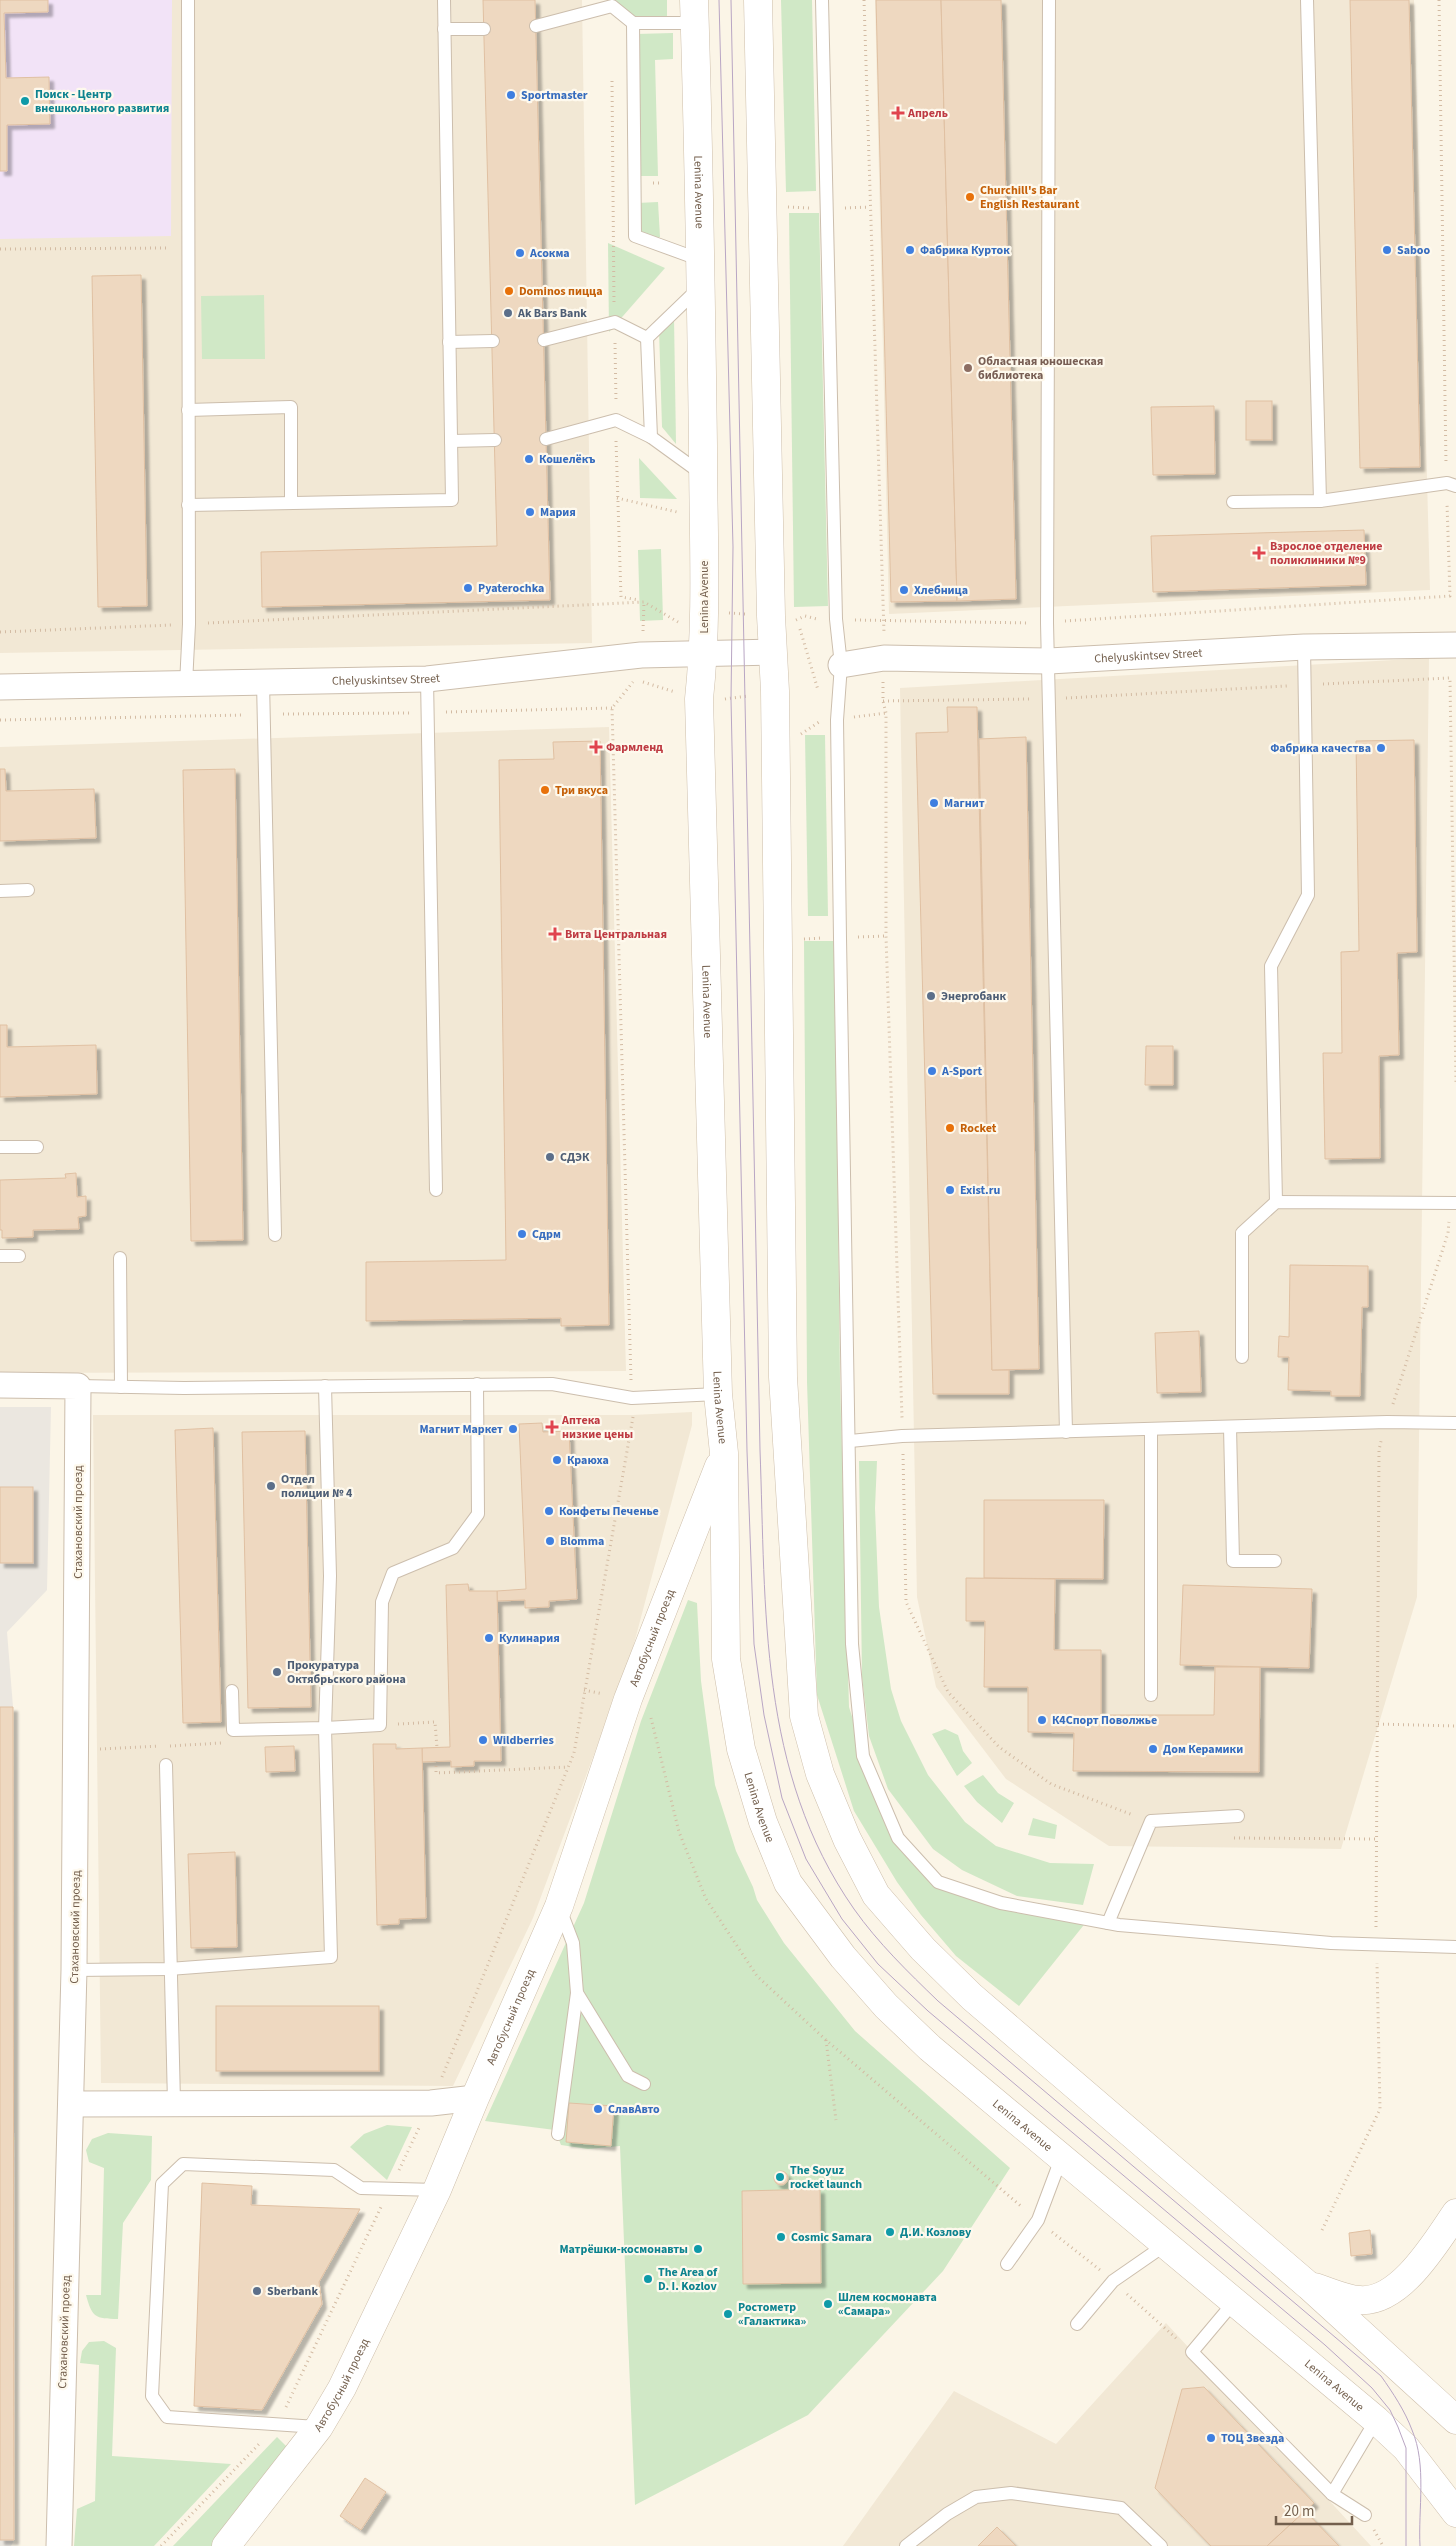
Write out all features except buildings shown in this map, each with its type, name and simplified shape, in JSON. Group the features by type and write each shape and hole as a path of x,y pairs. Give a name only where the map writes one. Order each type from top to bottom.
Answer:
{"main road":[{"path":"758,0 771,616 775,691 783,1377 804,1716 820,1774 846,1839 876,1895 923,1949 972,1997 1309,2286 1456,2420"},
{"name":"Lenina Avenue","path":"694,12 701,272 704,607 704,652 698,699 718,1394 724,1453 726,1659 741,1749 763,1822 788,1883 842,1957 886,2006 930,2048 1062,2156 1376,2420 1406,2448 1456,2513"},
{"name":"Автобусный проезд","path":"226,2546 319,2427 346,2380 437,2190 475,2098 560,1906 628,1699 724,1453"},
{"path":"1309,2286 1360,2300 1383,2296 1407,2279 1435,2245 1456,2213"}],"street":[{"name":"Chelyuskintsev Street","path":"841,665 884,658 1049,661 1304,647 1456,645"},
{"name":"Chelyuskintsev Street","path":"0,687 427,679 641,655 704,652 772,652"},
{"path":"0,1385 78,1386"},
{"name":"Стахановский проезд","path":"59,2546 74,1970 78,1386"},
{"path":"71,2104 431,2103 475,2098"}],"lane":[{"path":"186,684 189,624 188,0"},
{"path":"188,505 452,500 444,0"},
{"path":"822,0 836,619 841,665 837,720 852,1644 863,1756 898,1838 938,1882 1001,1903 1108,1923 1331,1944 1456,1947"},
{"path":"1049,0 1047,623 1066,1432"},
{"path":"1307,0 1320,501"},
{"path":"536,26 612,6 633,23 694,12"},
{"path":"633,23 635,236 701,272 648,338 651,437"},
{"path":"444,29 484,29"},
{"path":"544,340 615,322 648,338"},
{"path":"449,342 493,341"},
{"path":"188,410 290,407 291,502"},
{"path":"546,439 616,420 651,437 703,475"},
{"path":"451,441 495,440"},
{"path":"1233,502 1320,501 1451,485"},
{"path":"1276,1202 1271,966 1308,895 1304,647"},
{"path":"427,679 436,1190"},
{"path":"263,682 275,1235"},
{"path":"0,891 28,890"},
{"path":"0,1147 37,1147"},
{"path":"1242,1357 1242,1233 1276,1202 1453,1204"},
{"path":"0,1256 20,1256"},
{"path":"120,1258 121,1387"},
{"path":"232,1691 233,1730 380,1725 382,1602 393,1573 453,1548 478,1514 477,1384"},
{"path":"78,1386 552,1384 632,1398 718,1394"},
{"path":"74,1970 169,1969 331,1958 325,1728 330,1576 325,1386"},
{"path":"850,1441 902,1436 1230,1426 1387,1422 1456,1423"},
{"path":"1230,1426 1233,1562 1275,1561"},
{"path":"1150,1429 1150,1695"},
{"path":"166,1765 169,1969 174,2103"},
{"path":"1108,1923 1151,1821 1238,1816"},
{"path":"558,2134 577,1993 573,1943 560,1906"},
{"path":"577,1993 628,2076 644,2084"},
{"path":"1007,2264 1038,2220 1062,2156"},
{"path":"319,2427 276,2426 167,2417 152,2396 162,2184 183,2164 334,2170 361,2188 437,2190"},
{"path":"1077,2324 1113,2281 1165,2244"},
{"path":"1234,2302 1192,2352 1332,2494 1365,2515"},
{"path":"1332,2494 1376,2420"},
{"path":"906,2546 947,2514 976,2497 1011,2493 1121,2508 1161,2546"}],"path":[{"path":"864,0 884,622 1047,623 1450,596 1451,485 1439,0"},
{"path":"784,207 813,208"},
{"path":"0,249 188,248"},
{"path":"617,498 681,513"},
{"path":"0,632 644,602 680,623 680,604 704,607 732,614 771,616 797,620 805,616 824,621"},
{"path":"797,620 819,692"},
{"path":"883,701 1050,698 1450,678 1456,1086"},
{"path":"0,720 612,708 633,1415 574,1753 431,2103 276,2426 161,2546"},
{"path":"886,713 886,936 906,1602 948,1692 999,1748 1052,1784 1151,1821"},
{"path":"1322,2230 1380,2109 1376,1945 1378,1839 1378,1450 1448,1233 1453,1204"},
{"path":"628,1699 649,1712 679,1832 706,1899 757,1976 826,2040 1038,2220 1113,2281 1192,2352"},
{"path":"380,1725 436,1722 437,1748"},
{"path":"1378,1724 1456,1726"},
{"path":"436,1761 436,1773 568,1767"},
{"path":"1245,1838 1378,1839"},
{"path":"826,2040 836,2120"}],"shaded area":[{"path":"0,0 582,0 592,643 0,653"},
{"path":"0,0 172,0 171,236 0,239"},
{"path":"875,0 1414,0 1430,590 889,614"},
{"path":"1429,658 1417,1597 1341,1849 1109,1846 1006,1779 936,1687 917,1597 900,688"},
{"path":"609,727 626,1371 0,1373 0,747"},
{"path":"0,1407 51,1407 47,1590 7,1632 13,1707 14,2540 11,2546 0,2546"},
{"path":"692,1412 692,1425 631,1655 533,1918 453,2086 101,2083 93,1415 633,1415"},
{"path":"1166,2323 1371,2546 843,2546 954,2391 1056,2444"}],"green space":[{"path":"614,0 667,0 667,17 615,18"},
{"path":"781,0 812,0 816,191 786,192"},
{"path":"673,33 673,59 655,60 658,176 639,176 636,34"},
{"path":"658,202 660,237 654,240 639,237 637,203"},
{"path":"789,213 819,213 828,606 794,607"},
{"path":"608,243 665,268 609,332"},
{"path":"264,295 265,359 202,359 201,296"},
{"path":"674,318 676,444 662,427 659,329"},
{"path":"639,458 677,499 640,498"},
{"path":"661,549 663,620 640,621 638,550"},
{"path":"805,735 825,735 828,916 808,916"},
{"path":"804,941 835,941 840,1380 849,1707 872,1781 913,1854 952,1884 997,1903 1091,1916 1019,2006 956,1956 921,1915 897,1882 854,1811 817,1695 807,1382"},
{"path":"859,1461 877,1461 875,1508 879,1607 891,1689 901,1721 928,1775 965,1822 996,1846 1050,1863 1094,1864 1083,1905 1017,1896 962,1870 933,1849 888,1789 869,1736 862,1677"},
{"path":"688,1600 697,1603 701,1681 715,1785 736,1851 757,1900 784,1943 855,2031 1010,2168 943,2271 808,2415 635,2505 620,2146 588,2149 561,2145 555,2130 485,2121 584,1903 641,1721"},
{"path":"945,1729 958,1735 963,1751 972,1763 957,1776 932,1734"},
{"path":"983,1775 998,1793 1014,1803 1002,1823 977,1802 964,1786"},
{"path":"1033,1818 1057,1825 1055,1839 1028,1835"},
{"path":"387,2125 412,2127 387,2180 350,2147 364,2134"},
{"path":"108,2133 152,2136 151,2180 123,2223 118,2319 104,2318 96,2315 90,2308 86,2295 101,2295 104,2168 89,2162 86,2150 92,2139"},
{"path":"104,2341 116,2348 112,2456 231,2464 154,2546 74,2546 77,2509 95,2501 99,2365 80,2363 82,2351 89,2342"},
{"path":"277,2437 288,2448 216,2546 173,2546"}],"tram line":[{"path":"719,0 733,547 731,699 747,1451 754,1644 764,1715 782,1798 806,1859 842,1919 878,1964 928,2011 1325,2345 1372,2388 1390,2410 1406,2448 1406,2546"},
{"path":"731,0 760,1450 767,1629 773,1688 784,1745 800,1802 823,1856 854,1909 894,1957 938,2001 1381,2376 1402,2409 1417,2444 1421,2472 1420,2546"}],"place":[{"name":"Sportmaster","path":"511,95"},
{"name":"Поиск - Центр внешкольного развития","path":"25,101"},
{"name":"Апрель","path":"898,113"},
{"name":"Churchill's Bar English Restaurant","path":"970,197"},
{"name":"Фабрика Курток","path":"910,250"},
{"name":"Saboo","path":"1387,250"},
{"name":"Асокма","path":"520,253"},
{"name":"Dominos пицца","path":"509,291"},
{"name":"Ak Bars Bank","path":"508,313"},
{"name":"Областная юношеская библиотека","path":"968,368"},
{"name":"Кошелёкъ","path":"529,459"},
{"name":"Мария","path":"530,512"},
{"name":"Взрослое отделение поликлиники №9","path":"1259,553"},
{"name":"Pyaterochka","path":"468,588"},
{"name":"Хлебница","path":"904,590"},
{"name":"Фармленд","path":"596,747"},
{"name":"Фабрика качества","path":"1381,748"},
{"name":"Три вкуса","path":"545,790"},
{"name":"Магнит","path":"934,803"},
{"name":"Вита Центральная","path":"555,934"},
{"name":"Энергобанк","path":"931,996"},
{"name":"A-Sport","path":"932,1071"},
{"name":"Rocket","path":"950,1128"},
{"name":"СДЭК","path":"550,1157"},
{"name":"Exist.ru","path":"950,1190"},
{"name":"Сдрм","path":"522,1234"},
{"name":"Аптека низкие цены","path":"552,1427"},
{"name":"Магнит Маркет","path":"513,1429"},
{"name":"Краюха","path":"557,1460"},
{"name":"Отдел полиции № 4","path":"271,1486"},
{"name":"Конфеты Печенье","path":"549,1511"},
{"name":"Blomma","path":"550,1541"},
{"name":"Кулинария","path":"489,1638"},
{"name":"Прокуратура Октябрьского района","path":"277,1672"},
{"name":"К4Спорт Поволжье","path":"1042,1720"},
{"name":"Wildberries","path":"483,1740"},
{"name":"Дом Керамики","path":"1153,1749"},
{"name":"СлавАвто","path":"598,2109"},
{"name":"The Soyuz rocket launch","path":"780,2177"},
{"name":"Д.И. Козлову","path":"890,2232"},
{"name":"Cosmic Samara","path":"781,2237"},
{"name":"Матрёшки-космонавты","path":"698,2249"},
{"name":"The Area of D. I. Kozlov","path":"648,2279"},
{"name":"Sberbank","path":"257,2291"},
{"name":"Шлем космонавта «Самара»","path":"828,2304"},
{"name":"Ростометр «Галактика»","path":"728,2314"},
{"name":"ТОЦ Звезда","path":"1211,2438"}]}
